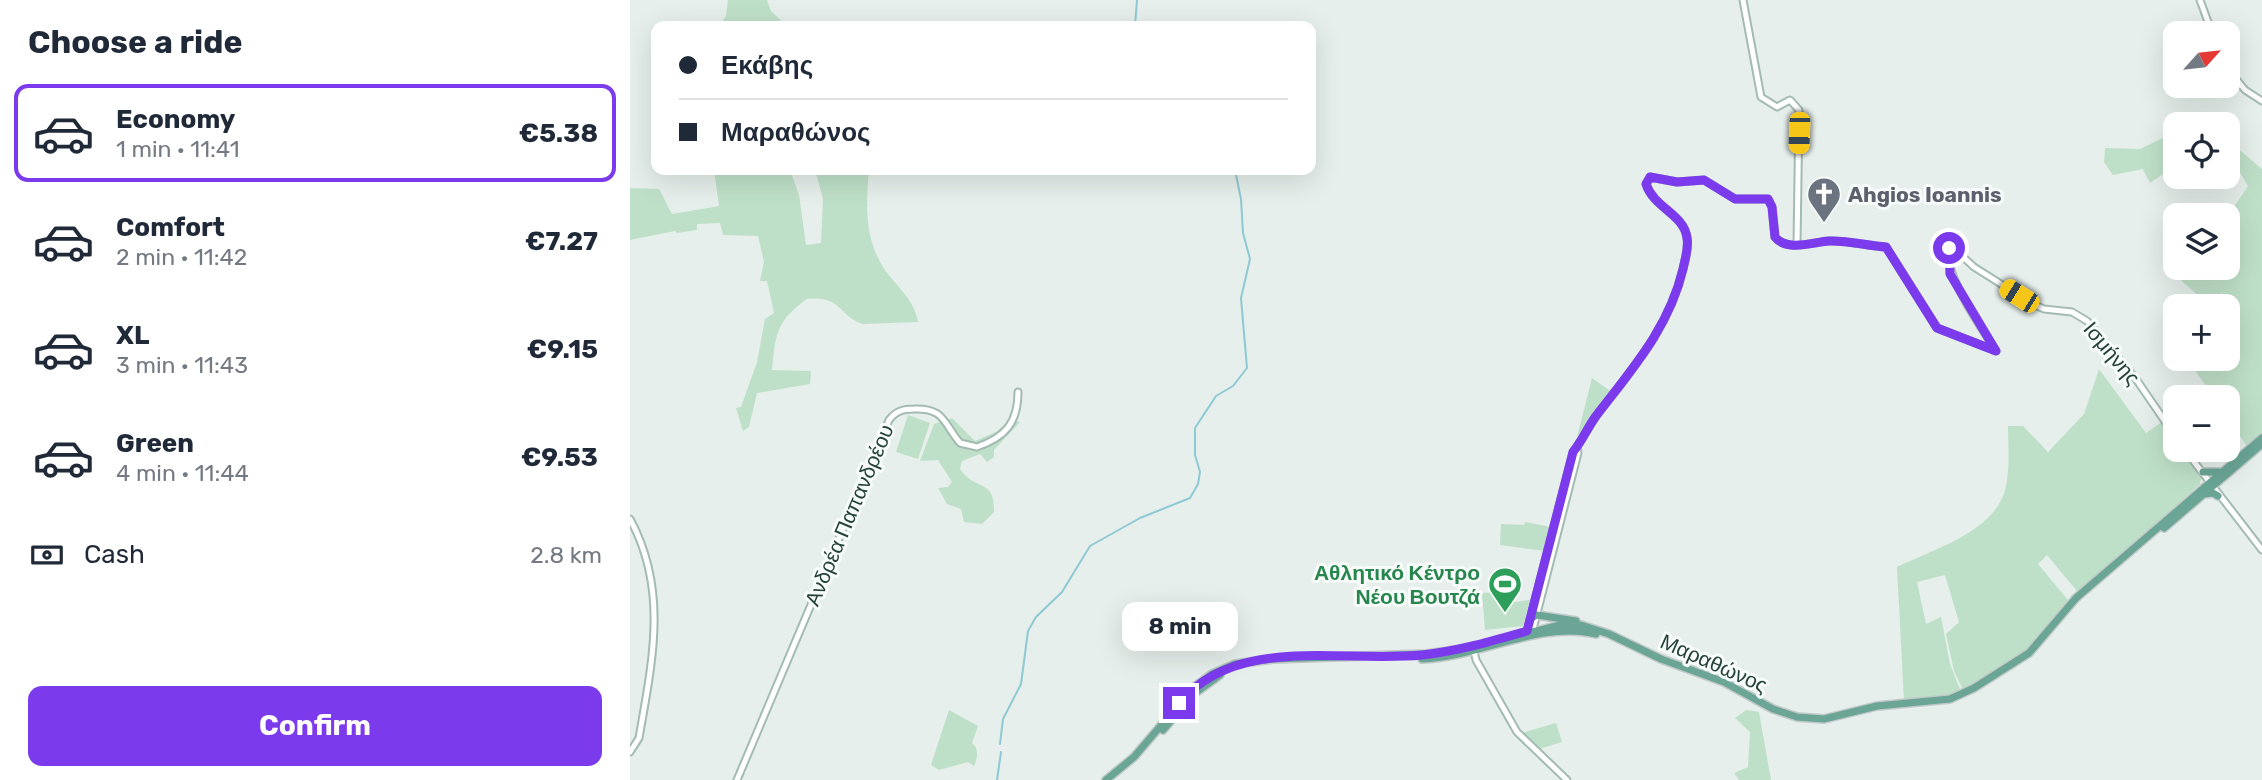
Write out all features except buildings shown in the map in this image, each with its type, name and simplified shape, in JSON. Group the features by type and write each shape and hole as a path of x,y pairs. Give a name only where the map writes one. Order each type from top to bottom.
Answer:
{"main road":[{"name":"Μαραθώνος","path":"1529,634 1568,630 1598,635 1660,663 1723,686 1772,714 1796,722 1823,723 1885,709 1944,705 1970,696 2031,658 2079,601 2126,564 2200,496 2220,472 2262,438"},
{"name":"Μαραθώνος","path":"1114,780 1143,754 1194,694 1230,670 1265,663 1433,659 1564,624 1586,626 1724,682 1773,709 1797,717 1830,718 1877,706 1944,701 1974,688 2029,653 2076,598 2262,444"},
{"path":"2201,470 2220,472"},
{"path":"2200,496 2211,493 2220,498"},
{"path":"1533,617 1576,621 1586,626"},
{"name":"Μαραθώνος","path":"1107,780 1140,751 1193,688 1228,666 1258,660 1419,655 1476,649"}],"street":[{"path":"1529,634 1578,453 1577,448 1585,430 1652,344 1669,315 1678,291 1687,237 1677,219 1656,203 1647,187 1648,179 1657,176 1677,182 1704,180 1735,199 1765,198 1772,204 1776,239 1797,244 1799,110 1790,100 1777,107 1761,97 1743,0"},
{"path":"2200,0 2207,21"},
{"path":"2240,84 2262,101"},
{"name":"Ισμήνης","path":"1797,244 1827,241 1886,247 1940,330 1996,351 1950,274 1948,251 1952,246 1971,265 2031,303 2044,309 2081,315 2136,379 2163,418"},
{"name":"Ανδρέα Παπανδρέου","path":"737,780 889,420 905,409 934,410 945,420 960,443 977,447 1005,431 1015,421 1018,392"},
{"path":"2195,462 2262,550"},
{"path":"630,519 645,551 657,615 639,738 630,752"},
{"path":"1476,649 1480,664 1517,732 1567,780"}],"green space":[{"path":"728,0 767,0 771,11 782,21 722,21 726,16"},
{"path":"2163,138 2163,174 2150,183 2143,169 2113,175 2104,162 2105,148 2140,149"},
{"path":"2240,150 2262,169 2262,433 2246,445 2240,436 2240,385 2205,385 2196,371 2240,371 2240,294 2197,294 2181,280 2240,280 2240,203 2237,203 2248,186 2240,173"},
{"path":"715,175 792,175 799,195 806,245 821,243 823,199 816,175 869,175 867,207 872,244 883,267 913,306 918,322 863,324 849,317 834,303 807,299 789,314 779,330 772,370 811,371 810,384 757,393 749,427 743,431 736,408 741,407 757,362 765,319 774,313 767,281 760,281 764,262 758,236 723,235 720,223 697,224 697,230 675,231 630,240 630,188 659,189 672,214 719,206"},
{"path":"2099,369 2146,433 2162,422 2163,462 2190,462 2201,478 2200,484 2115,563 2077,591 2047,555 2038,564 2068,600 2026,650 1963,690 1954,671 1946,634 1959,622 1945,575 1917,582 1926,624 1941,617 1950,664 1961,692 1945,697 1904,701 1897,567 1962,537 1990,516 2000,502 2006,486 2008,426 2023,426 2048,452 2084,414"},
{"path":"1592,378 1612,392 1577,437"},
{"path":"908,415 930,423 918,459 896,452"},
{"path":"952,418 975,441 996,432 1011,419 1020,422 994,450 994,457 987,462 980,454 962,461 960,469 966,476 991,494 994,512 982,524 964,522 961,509 947,504 938,488 948,487 952,482 938,460 920,461 934,424"},
{"path":"1525,522 1551,527 1545,551 1500,545 1501,524 1524,525"},
{"name":"Αθλητικό Κέντρο Νέου Βουτζά","path":"1505,591 1507,603 1530,600 1523,626 1485,630 1482,593"},
{"path":"949,710 978,726 972,743 977,753 974,766 968,762 939,770 931,765"},
{"path":"1746,710 1759,712 1771,780 1739,780 1734,773 1748,767 1750,732 1735,718"},
{"path":"1556,723 1562,742 1539,749 1521,733"}],"waterway":[{"path":"1135,21 1137,0"},
{"path":"1000,744 1003,719 1021,684 1028,631 1036,617 1062,592 1090,546 1140,518 1190,498 1198,484 1200,472 1195,455 1195,428 1216,396 1233,386 1247,368 1241,298 1250,259 1243,233 1236,175"},
{"path":"997,780 1001,752"}],"place":[{"name":"Ahgios Ioannis","path":"1824,224"},
{"name":"Αθλητικό Κέντρο Νέου Βουτζά","path":"1505,614"}],"route":[{"path":"1179,703 1208,676 1239,663 1273,659 1419,655 1469,648 1527,631 1573,452 1585,430 1652,344 1669,315 1678,291 1687,252 1687,237 1681,223 1651,196 1646,181 1651,176 1677,182 1704,180 1735,199 1768,199 1772,207 1775,237 1782,243 1813,245 1827,241 1886,247 1937,328 1996,351 1950,274 1949,248"}]}
